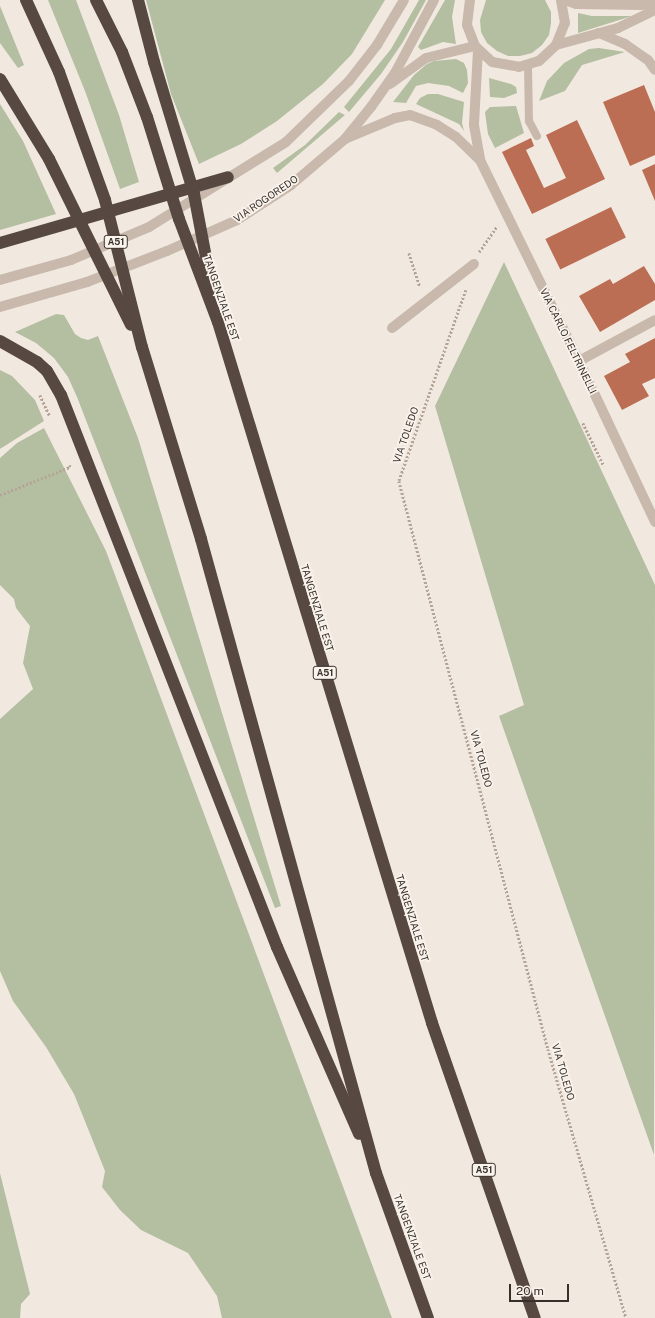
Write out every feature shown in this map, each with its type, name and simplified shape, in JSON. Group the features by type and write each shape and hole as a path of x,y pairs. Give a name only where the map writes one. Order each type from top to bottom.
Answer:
{"highway":[{"name":"TANGENZIALE EST","path":"26,0 84,139 105,200 142,347 201,540 376,1172 428,1318"},
{"name":"TANGENZIALE EST","path":"96,0 122,52 147,117 179,218 218,322 432,1023 535,1318"},
{"path":"138,0 167,105 194,194 218,322"},
{"path":"0,79 12,96 49,159 142,347"},
{"path":"0,86 12,96"},
{"path":"0,242 228,177"},
{"path":"0,342 37,362 47,371 61,395 276,946 376,1172"}],"street":[{"path":"0,280 71,260 149,227 286,142 349,81 377,45 404,0"},
{"name":"VIA ROGOREDO","path":"0,307 87,282 167,252 237,220 291,185 345,139 386,87 434,0"},
{"path":"470,0 467,26 476,48 500,65 528,66 539,61 556,45 565,23 561,0"},
{"path":"564,0 576,4 632,5 655,3"},
{"path":"619,0 632,5"},
{"path":"556,45 618,28 655,10"},
{"path":"599,33 625,44 648,60 655,70"},
{"path":"386,87 426,58 476,48"},
{"name":"VIA CARLO FELTRINELLI","path":"476,48 474,126 480,160 506,216 580,361 655,522"},
{"name":"VIA CARLO FELTRINELLI","path":"345,139 395,118 410,115 437,125 456,138 480,160"},
{"path":"392,328 430,300 474,264"},
{"path":"580,361 655,320"}],"lane":[{"path":"528,66 529,121 537,136"}],"path":[{"name":"VIA TOLEDO","path":"506,216 489,234 474,264 399,481 548,1049 626,1318"},
{"path":"410,253 420,285 430,300"},
{"path":"39,392 52,420"},
{"path":"583,423 604,466"},
{"path":"0,495 70,467 68,461"}],"green space":[{"path":"48,0 76,0 119,115 139,182 120,189 85,91"},
{"path":"146,0 385,0 352,54 323,84 277,121 241,144 199,164 171,94"},
{"path":"419,0 426,0 403,42 381,74 349,112 344,107 391,49"},
{"path":"445,0 455,0 452,17 456,44 443,42 421,50 418,47"},
{"path":"486,0 545,0 551,12 549,35 542,45 532,53 520,56 508,56 497,51 487,43 481,32 480,20"},
{"path":"0,6 24,65 18,68 0,43"},
{"path":"578,13 592,16 632,16 578,33"},
{"path":"599,48 625,52 582,65 565,91 539,101 547,81 564,63 589,49"},
{"path":"456,59 464,63 467,70 468,83 463,93 449,86 428,83 416,86 406,103 393,102 414,75 427,64 434,61"},
{"path":"489,78 511,84 516,87 517,93 504,98 490,97"},
{"path":"428,94 438,94 464,102 462,123 464,131 459,124 416,104 420,98"},
{"path":"0,104 23,141 56,214 0,230"},
{"path":"516,106 524,133 495,148 488,134 485,112 490,107"},
{"path":"339,112 345,115 277,173 273,168 305,145"},
{"path":"504,262 655,585 654,1155 499,716 524,705 435,406"},
{"path":"56,314 64,315 75,334 81,338 88,340 98,336 138,438 281,906 275,908 68,377 54,358 36,343 15,332"},
{"path":"0,370 12,376 35,400 44,421 0,449"},
{"path":"44,428 106,551 392,1318 222,1318 217,1296 188,1253 141,1230 120,1210 102,1187 105,1171 74,1094 46,1047 13,1001 0,971 0,719 33,689 23,663 30,626 16,608 14,599 0,585 0,458 17,443"},
{"path":"0,1173 30,1294 21,1304 20,1318 0,1318"}],"building":[{"path":"644,85 655,112 655,155 630,166 603,102"},
{"path":"577,120 605,179 532,214 502,152 531,138 534,146 526,150 544,188 566,178 546,135"},
{"path":"655,164 655,201 642,170"},
{"path":"611,207 626,238 560,270 545,239"},
{"path":"644,266 655,284 655,300 600,332 579,296 610,279 613,284"},
{"path":"655,338 655,378 642,384 649,396 622,410 604,376 630,362 625,354"}]}
